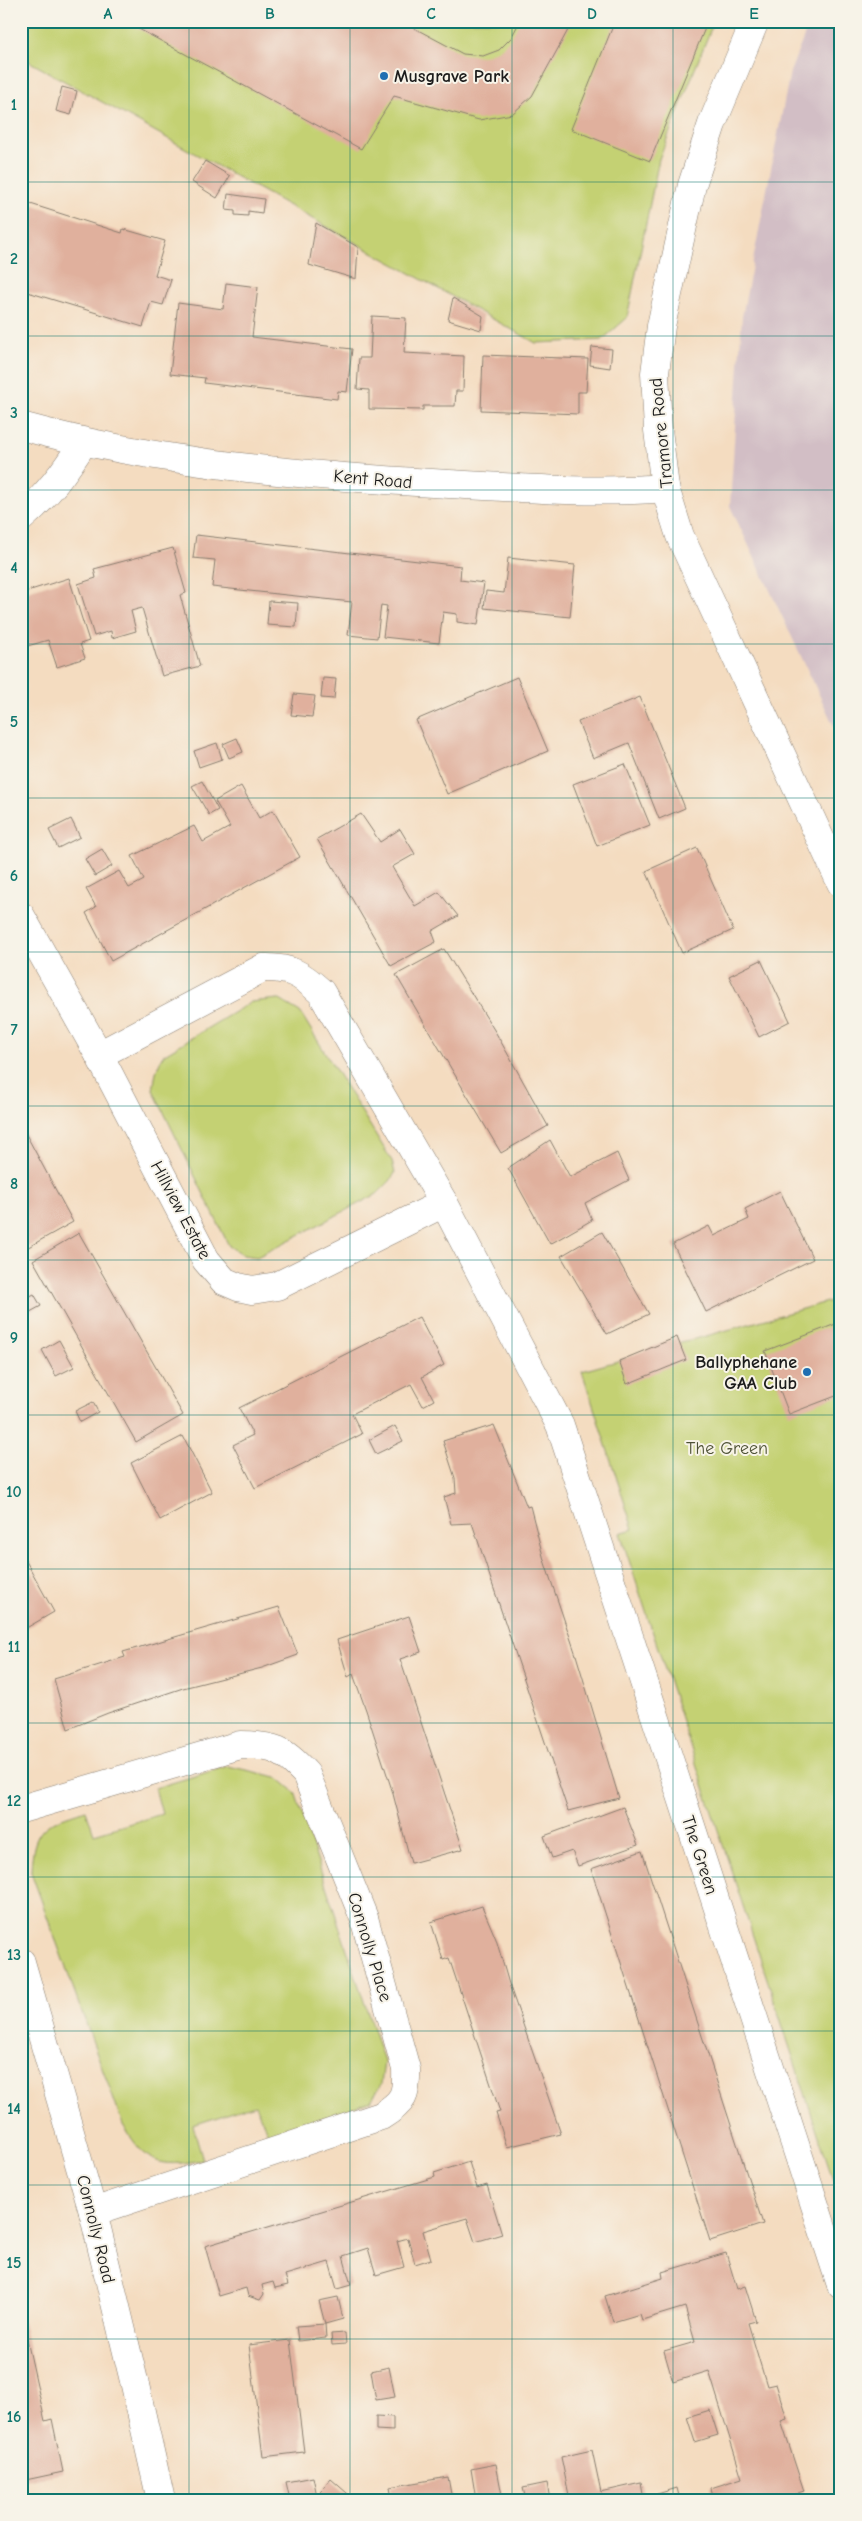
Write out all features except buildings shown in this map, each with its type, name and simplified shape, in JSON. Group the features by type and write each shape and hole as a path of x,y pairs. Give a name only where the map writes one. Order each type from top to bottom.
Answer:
{"street":[{"name":"Tramore Road","path":"755,21 712,124 692,186 669,280 655,373 665,488 684,545 841,883"},
{"name":"Kent Road","path":"21,426 83,443 207,463 415,483 619,492 665,488"},
{"path":"21,518 49,492 68,469 83,443"},
{"name":"Hillview Estate","path":"21,916 99,1056 206,1260 224,1281 252,1290 278,1286 444,1203"},
{"path":"99,1056 263,968 286,968 306,979 321,992 444,1203"},
{"name":"The Green","path":"444,1203 560,1425 841,2286"},
{"name":"Connolly Place","path":"21,1809 240,1745 266,1745 290,1756 306,1774 364,1918 406,2069 407,2089 398,2106 381,2116 93,2212"},
{"name":"Connolly Road","path":"21,1962 93,2212 136,2385 161,2500"}],"shaded area":[{"path":"810,21 841,21 841,741 730,506 742,317 790,72"}],"green space":[{"path":"21,21 714,21 659,159 627,318 602,340 536,343 21,57"},
{"path":"278,999 300,1012 392,1161 395,1173 377,1194 257,1257 243,1255 229,1246 153,1090 156,1072 163,1055 251,1002"},
{"name":"The Green","path":"841,1298 841,2203 620,1533 633,1529 582,1371"},
{"path":"228,1766 277,1777 295,1792 384,2062 381,2084 371,2101 270,2138 255,2105 193,2125 203,2160 164,2163 155,2160 139,2148 123,2125 31,1872 32,1857 38,1836 51,1823 86,1810 94,1834 162,1814 155,1788"}],"place":[{"name":"Musgrave Park","path":"384,76"},
{"name":"Ballyphehane GAA Club","path":"807,1372"}]}
